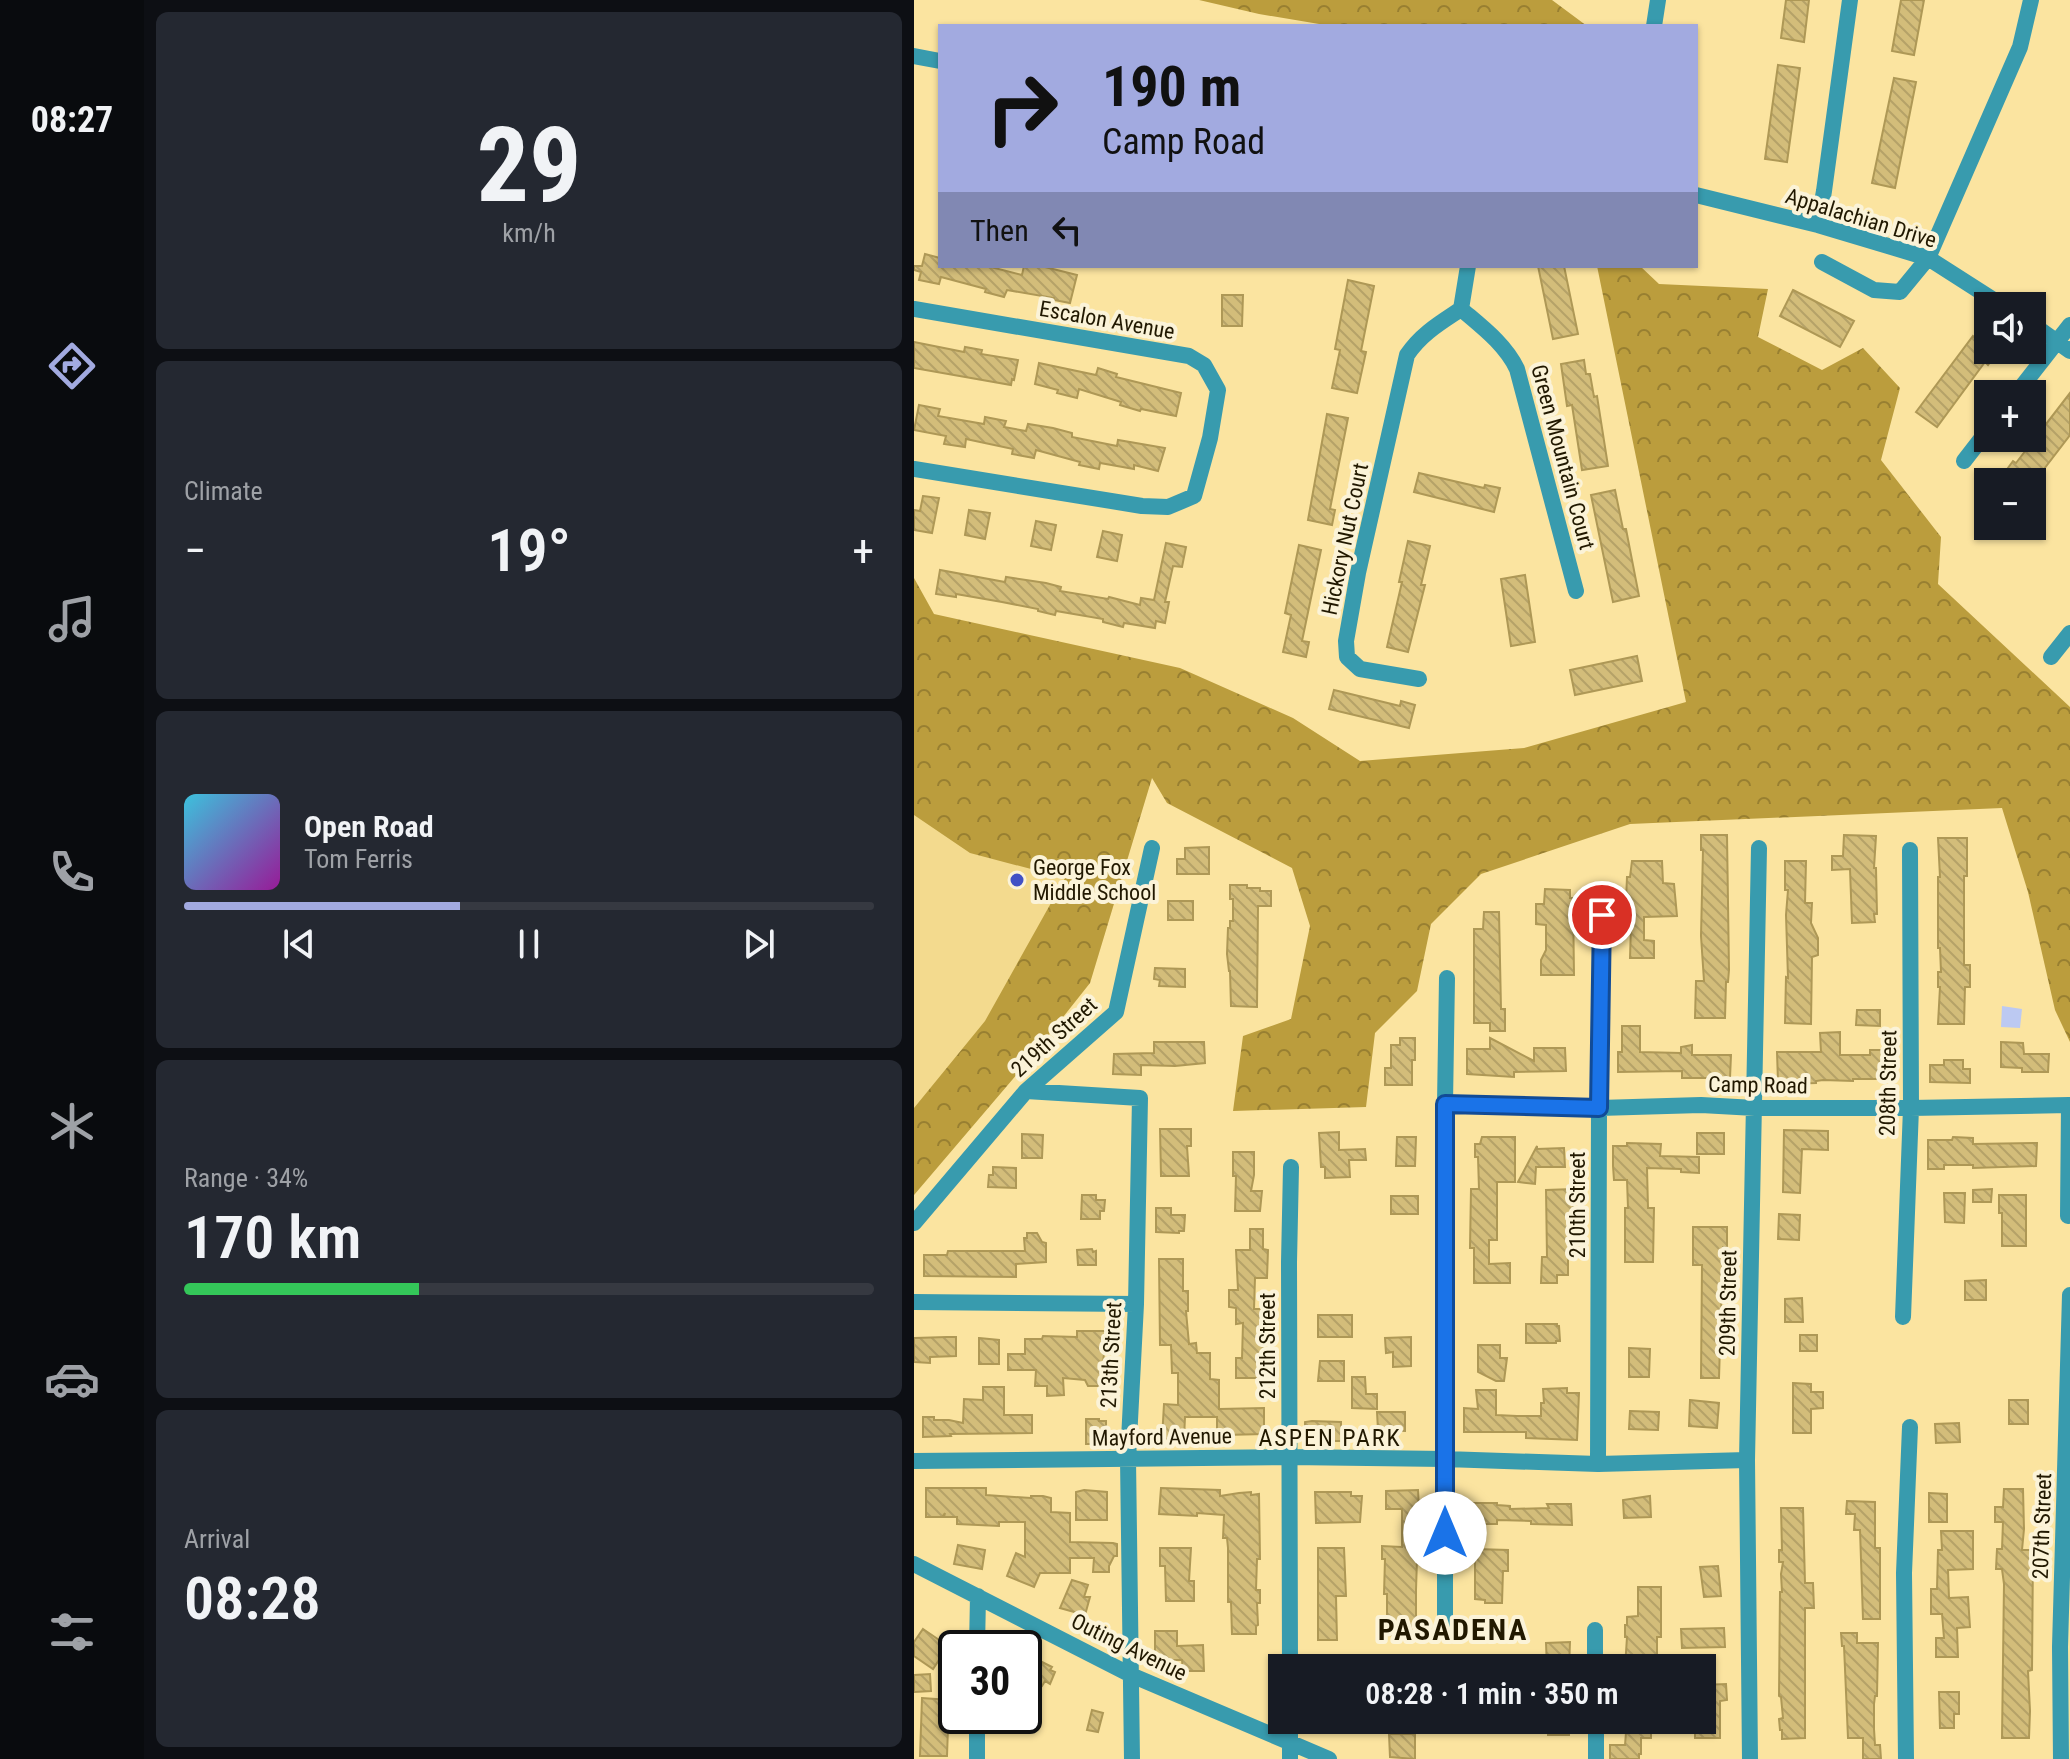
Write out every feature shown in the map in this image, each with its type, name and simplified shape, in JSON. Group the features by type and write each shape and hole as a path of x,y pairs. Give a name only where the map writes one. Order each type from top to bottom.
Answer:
{"street":[{"path":"1654,24 1658,0"},
{"path":"1818,225 1850,0"},
{"path":"1822,262 1874,290 1900,292 1928,258 2020,47 2031,0"},
{"path":"914,56 938,61"},
{"name":"Appalachian Drive","path":"1698,195 1818,225 1928,258 1981,292"},
{"path":"1461,309 1468,268"},
{"name":"Escalon Avenue","path":"914,309 1189,356 1204,365 1218,390 1210,438 1194,496 1168,507 1142,506 914,469"},
{"name":"Hickory Nut Court","path":"1419,679 1360,669 1347,657 1346,641 1358,573 1407,355 1428,330 1461,309"},
{"name":"Green Mountain Court","path":"1461,309 1503,346 1517,369 1576,591"},
{"path":"2030,380 2064,346 2070,325"},
{"path":"2046,334 2064,346"},
{"path":"1964,461 1974,448"},
{"path":"2051,657 2070,633"},
{"name":"219th Street","path":"914,1223 1026,1091 1116,1012 1152,848"},
{"name":"209th Street","path":"1750,1759 1747,1460 1759,848"},
{"name":"208th Street","path":"1903,1317 1911,1108 1910,850"},
{"name":"210th Street","path":"1598,1464 1602,898"},
{"path":"1445,1629 1447,978"},
{"name":"213th Street","path":"1026,1091 1140,1098 1136,1304 1128,1459 1132,1759"},
{"name":"Camp Road","path":"1445,1104 1599,1108 2069,1105"},
{"path":"2068,1216 2069,1105"},
{"name":"212th Street","path":"1290,1654 1291,1167"},
{"name":"207th Street","path":"2061,1759 2060,1647 2070,1295"},
{"path":"914,1302 1136,1304"},
{"path":"1906,1759 1904,1573 1910,1427"},
{"name":"Mayford Avenue","path":"914,1461 1290,1457 1598,1464 1747,1460"},
{"name":"Outing Avenue","path":"914,1564 1131,1675 1290,1751 1329,1759"},
{"path":"977,1630 978,1596"},
{"path":"1595,1630 1595,1654"},
{"path":"977,1734 977,1759"},
{"path":"1596,1734 1596,1759"}],"shaded area":[{"name":"George Fox Middle School","path":"914,731 1152,777 1090,983 914,1195"}],"green space":[{"path":"1199,0 1552,0 1584,24 1319,24"},
{"path":"1597,268 1642,268 1659,284 1768,289 1758,337 1822,370 1863,348 1900,388 1881,460 1941,537 1938,584 2070,707 2070,1042 2055,1010 2028,892 2002,808 1630,824 1481,874 1431,924 1417,991 1375,1033 1366,1107 1233,1111 1243,1036 1291,1019 1310,926 1292,868 1167,803 1152,778 1090,983 914,1195 914,1108 985,1021 1065,878 970,853 914,815 914,578 934,614 1180,668 1293,718 1360,761 1524,748 1686,702"}],"water":[{"path":"2002,1006 2022,1009 2020,1028 2001,1027"}],"building":[{"path":"1786,0 1809,0 1804,42 1781,38"},
{"path":"1901,0 1924,0 1914,55 1892,51"},
{"path":"1778,65 1800,68 1787,162 1765,159"},
{"path":"1894,78 1916,82 1895,188 1872,183"},
{"path":"925,254 938,257 938,268 995,268 1022,275 1024,268 1049,268 1077,275 1070,303 1007,290 1004,297 941,277 939,284 919,280 921,272 914,270 914,266 922,266"},
{"path":"1538,268 1564,268 1578,334 1553,339"},
{"path":"1348,280 1374,286 1361,351 1366,352 1357,393 1332,388 1340,350 1335,349"},
{"path":"1793,290 1854,321 1840,347 1780,316"},
{"path":"1222,295 1243,295 1242,326 1222,326"},
{"path":"1974,337 1974,364 1984,364 1937,427 1916,412"},
{"path":"914,342 964,352 965,347 982,350 981,354 1018,360 1014,380 1011,385 914,368"},
{"path":"1584,360 1594,397 1597,396 1608,466 1582,470 1572,405 1567,406 1561,364"},
{"path":"1039,363 1096,375 1098,368 1117,374 1116,377 1181,393 1176,416 1140,411 1079,389 1077,398 1057,393 1058,390 1035,384"},
{"path":"2070,393 2070,435 2045,468 2008,468 2024,452 2046,452 2046,424"},
{"path":"919,405 940,409 938,416 984,424 985,417 1006,421 1004,427 1026,431 1028,424 1117,446 1118,440 1165,448 1158,471 1134,465 1134,469 1100,463 1099,469 1036,450 1034,458 1012,454 1013,449 966,439 965,447 944,444 946,436 914,430"},
{"path":"1327,414 1348,418 1330,509 1335,510 1332,525 1308,520"},
{"path":"1419,473 1484,488 1485,485 1500,488 1494,512 1414,492"},
{"path":"1615,490 1639,596 1613,602 1591,495"},
{"path":"923,496 939,498 932,533 914,530 914,510 920,511"},
{"path":"969,510 990,513 985,539 965,535"},
{"path":"1036,521 1056,525 1051,550 1031,546"},
{"path":"1103,531 1122,535 1117,561 1097,557"},
{"path":"1408,541 1430,546 1421,585 1425,585 1408,652 1387,647"},
{"path":"1166,543 1186,547 1182,567 1173,566 1165,602 1169,602 1165,623 1156,621 1155,628 1124,623 1123,627 1103,622 1103,619 1056,611 1055,615 1002,602 956,594 956,597 936,594 940,570 1005,582 1006,577 1046,583 1061,587 1060,591 1109,597 1140,605 1141,598 1154,600"},
{"path":"1299,545 1321,550 1302,641 1309,642 1306,657 1283,652 1291,615 1285,613"},
{"path":"1525,575 1535,642 1511,646 1501,579"},
{"path":"1637,656 1642,681 1575,695 1570,670"},
{"path":"1334,690 1400,706 1401,701 1415,705 1409,728 1329,709"},
{"path":"1701,835 1727,835 1729,970 1725,1018 1695,1018 1696,981 1704,981"},
{"path":"1844,835 1876,836 1875,922 1852,923 1850,869 1832,870 1832,856 1843,856"},
{"path":"1938,838 1967,838 1964,965 1970,965 1970,987 1965,987 1964,1024 1938,1024 1938,972 1941,972 1938,948"},
{"path":"1209,847 1209,874 1177,874 1177,859 1185,859 1185,848"},
{"path":"1632,861 1662,861 1663,883 1674,884 1677,916 1644,917 1644,940 1654,941 1654,958 1630,958 1631,925 1626,925 1626,901 1627,877 1630,877"},
{"path":"1785,861 1806,861 1805,903 1812,903 1811,923 1818,938 1818,955 1812,957 1811,1024 1785,1023 1788,890 1785,890"},
{"path":"1230,885 1247,885 1247,888 1271,891 1271,906 1258,906 1257,1007 1231,1006 1227,954 1228,928 1230,921 1233,921"},
{"path":"1545,889 1570,890 1570,898 1573,898 1574,975 1541,975 1541,960 1546,950 1546,925 1536,924 1536,904 1544,904"},
{"path":"1168,901 1193,901 1193,920 1168,920"},
{"path":"1484,912 1499,912 1501,1009 1505,1009 1505,1031 1490,1031 1490,1023 1474,1023 1474,929 1483,929"},
{"path":"1155,968 1185,969 1185,987 1159,986 1160,980 1154,979"},
{"path":"1857,1010 1880,1010 1880,1026 1856,1025"},
{"path":"1622,1026 1640,1026 1640,1052 1681,1053 1681,1047 1692,1045 1692,1055 1731,1055 1730,1078 1682,1078 1682,1071 1618,1072"},
{"path":"1840,1032 1840,1055 1870,1055 1870,1050 1885,1050 1885,1079 1778,1082 1777,1052 1821,1052 1820,1033"},
{"path":"1400,1038 1415,1038 1412,1085 1385,1085 1385,1068 1391,1068 1391,1045 1400,1045"},
{"path":"1490,1038 1534,1061 1534,1048 1565,1048 1566,1071 1514,1072 1514,1077 1467,1074 1467,1049 1490,1049"},
{"path":"1154,1042 1204,1042 1205,1063 1141,1065 1141,1075 1113,1074 1114,1054 1154,1053"},
{"path":"2001,1042 2023,1043 2024,1054 2049,1054 2048,1072 2022,1072 2022,1068 2001,1067"},
{"path":"1944,1060 1963,1060 1963,1069 1970,1069 1970,1083 1930,1082 1930,1065 1944,1065"},
{"path":"1160,1129 1191,1129 1191,1146 1187,1146 1189,1176 1161,1176"},
{"path":"1784,1130 1828,1131 1828,1150 1802,1149 1800,1193 1783,1192"},
{"path":"1339,1132 1339,1150 1365,1149 1366,1160 1349,1160 1350,1177 1325,1178 1325,1167 1321,1167 1319,1133"},
{"path":"1697,1133 1724,1133 1724,1154 1697,1154"},
{"path":"1022,1134 1043,1135 1042,1158 1022,1158"},
{"path":"1397,1137 1416,1137 1415,1166 1396,1166"},
{"path":"1482,1137 1515,1137 1515,1182 1497,1182 1497,1240 1489,1240 1489,1264 1510,1263 1510,1283 1474,1283 1474,1248 1470,1248 1471,1189 1479,1189 1475,1144 1480,1144"},
{"path":"1953,1137 1973,1138 1973,1144 2037,1143 2036,1166 1973,1168 1973,1165 1944,1165 1944,1169 1928,1169 1928,1140 1952,1140"},
{"path":"1627,1143 1661,1144 1660,1156 1699,1157 1699,1173 1647,1168 1648,1208 1654,1208 1653,1262 1625,1262 1627,1180 1614,1180 1613,1146 1627,1146"},
{"path":"1537,1146 1537,1149 1564,1148 1565,1167 1536,1167 1535,1184 1518,1182"},
{"path":"1233,1152 1254,1152 1251,1191 1262,1191 1260,1211 1235,1211"},
{"path":"993,1167 1016,1168 1016,1188 988,1187"},
{"path":"1573,1189 1573,1247 1568,1247 1568,1275 1557,1275 1557,1283 1541,1283 1542,1257 1547,1257 1546,1190"},
{"path":"1992,1189 1991,1202 1973,1202 1973,1190"},
{"path":"1944,1193 1965,1193 1964,1223 1945,1222"},
{"path":"1082,1195 1096,1195 1096,1200 1105,1200 1100,1219 1081,1219"},
{"path":"1999,1195 2026,1195 2026,1246 2002,1246"},
{"path":"1391,1196 1418,1196 1418,1214 1391,1214"},
{"path":"1156,1208 1171,1208 1171,1215 1185,1215 1184,1231 1156,1232"},
{"path":"1779,1214 1800,1215 1799,1240 1778,1239"},
{"path":"1693,1227 1727,1227 1727,1247 1723,1247 1719,1378 1701,1378 1702,1265 1693,1265"},
{"path":"1250,1229 1263,1229 1263,1249 1268,1250 1267,1278 1255,1278 1254,1309 1264,1309 1262,1371 1261,1378 1236,1378 1236,1358 1242,1358 1243,1323 1236,1324 1236,1308 1229,1307 1229,1290 1238,1290 1236,1250 1250,1250"},
{"path":"1027,1233 1037,1233 1046,1243 1046,1262 1016,1264 1016,1277 924,1276 924,1255 947,1255 948,1251 1025,1251 1024,1238 1027,1238"},
{"path":"1077,1250 1096,1251 1096,1265 1078,1265"},
{"path":"1159,1259 1183,1259 1183,1291 1188,1291 1189,1344 1196,1343 1197,1353 1210,1353 1210,1379 1219,1380 1219,1409 1264,1408 1264,1434 1225,1435 1225,1432 1217,1432 1217,1417 1185,1417 1184,1439 1162,1439 1164,1404 1178,1405 1178,1373 1172,1373 1171,1345 1160,1345"},
{"path":"1986,1280 1986,1300 1965,1300 1965,1281"},
{"path":"1802,1298 1803,1322 1785,1322 1785,1299"},
{"path":"1318,1315 1352,1315 1352,1337 1318,1337"},
{"path":"1526,1324 1557,1324 1560,1341 1526,1343"},
{"path":"1077,1331 1106,1331 1101,1386 1088,1386 1085,1380 1063,1378 1064,1395 1047,1396 1047,1386 1035,1386 1036,1370 1008,1370 1008,1354 1025,1354 1025,1339 1077,1337"},
{"path":"1800,1335 1817,1335 1817,1351 1800,1351"},
{"path":"956,1337 956,1356 930,1357 930,1363 914,1362 914,1338"},
{"path":"1411,1337 1411,1366 1393,1367 1393,1352 1386,1353 1385,1338"},
{"path":"979,1338 999,1340 999,1364 979,1364"},
{"path":"1478,1345 1500,1345 1500,1358 1507,1358 1504,1381 1496,1381 1478,1372"},
{"path":"1629,1348 1650,1349 1649,1377 1629,1377"},
{"path":"1320,1361 1344,1361 1344,1381 1318,1381"},
{"path":"1352,1377 1365,1377 1366,1394 1377,1394 1377,1409 1352,1408"},
{"path":"1793,1383 1811,1384 1811,1392 1823,1392 1823,1408 1811,1409 1811,1433 1793,1433"},
{"path":"983,1387 1004,1387 1004,1415 1032,1415 1032,1433 923,1437 923,1417 963,1423 964,1399 983,1400"},
{"path":"1567,1388 1567,1393 1579,1393 1577,1440 1526,1438 1526,1432 1464,1432 1464,1408 1478,1409 1476,1390 1496,1390 1496,1415 1541,1416 1543,1389"},
{"path":"1690,1400 1719,1403 1717,1428 1689,1426"},
{"path":"2009,1400 2028,1400 2028,1424 2009,1424"},
{"path":"1630,1411 1659,1412 1658,1430 1629,1429"},
{"path":"1377,1412 1405,1412 1405,1431 1378,1430"},
{"path":"1086,1419 1106,1421 1106,1444 1086,1444"},
{"path":"1305,1422 1341,1422 1341,1441 1327,1441 1324,1446 1319,1446 1315,1441 1305,1440"},
{"path":"1959,1423 1960,1442 1936,1443 1935,1424"},
{"path":"926,1488 986,1488 986,1495 1051,1498 1051,1512 1070,1513 1070,1542 1117,1544 1117,1556 1109,1566 1109,1572 1093,1572 1094,1558 1070,1558 1070,1573 1040,1573 1034,1587 1007,1576 1016,1553 1025,1557 1025,1522 999,1522 999,1526 957,1524 957,1517 944,1517 945,1513 942,1517 926,1517"},
{"path":"1161,1488 1220,1490 1220,1496 1251,1492 1251,1495 1259,1494 1260,1559 1257,1559 1256,1590 1260,1590 1260,1603 1257,1603 1256,1634 1232,1634 1231,1602 1228,1602 1228,1548 1227,1538 1223,1538 1224,1515 1159,1514"},
{"path":"2004,1489 2023,1489 2022,1550 2033,1550 2032,1670 2028,1671 2029,1738 2002,1738 2004,1584 2002,1569 1996,1569 1997,1549 2002,1549 2003,1522 1995,1522 1995,1507 2003,1507"},
{"path":"1418,1490 1420,1529 1423,1529 1420,1559 1417,1559 1416,1622 1420,1622 1419,1636 1387,1635 1382,1546 1402,1547 1402,1509 1386,1509 1386,1491"},
{"path":"1076,1492 1107,1492 1107,1520 1076,1520"},
{"path":"1315,1492 1351,1492 1351,1496 1362,1496 1360,1522 1316,1523"},
{"path":"1929,1493 1947,1494 1947,1522 1929,1522"},
{"path":"1650,1496 1651,1517 1624,1518 1623,1500"},
{"path":"1847,1501 1875,1502 1875,1548 1880,1548 1880,1619 1863,1619 1860,1530 1854,1530 1855,1514 1846,1514"},
{"path":"1471,1503 1497,1503 1510,1506 1510,1509 1571,1504 1572,1525 1497,1520 1497,1524 1471,1524"},
{"path":"1781,1508 1803,1508 1805,1583 1813,1583 1814,1608 1805,1608 1805,1738 1782,1739 1780,1730 1779,1719 1783,1718 1779,1696 1783,1562 1779,1562 1779,1550 1782,1550"},
{"path":"1941,1531 1973,1531 1973,1569 1948,1570 1949,1598 1968,1597 1970,1627 1957,1628 1958,1657 1936,1657 1936,1638 1944,1638 1942,1614 1931,1614 1931,1589 1937,1589"},
{"path":"958,1545 985,1550 982,1569 954,1564"},
{"path":"1160,1548 1191,1548 1189,1581 1194,1581 1194,1601 1166,1601 1165,1566 1160,1566"},
{"path":"1318,1548 1344,1548 1346,1596 1336,1596 1337,1640 1318,1640"},
{"path":"1475,1549 1508,1550 1508,1571 1503,1571 1502,1603 1485,1603 1485,1600 1475,1599"},
{"path":"1718,1566 1721,1596 1704,1597 1700,1567"},
{"path":"1072,1580 1088,1585 1084,1597 1090,1597 1085,1615 1060,1608"},
{"path":"1638,1587 1661,1587 1661,1637 1657,1637 1657,1654 1626,1654 1627,1617 1638,1616"},
{"path":"1724,1628 1725,1647 1682,1648 1681,1629"},
{"path":"923,1629 938,1639 938,1661 933,1669 914,1656 914,1642"},
{"path":"1155,1631 1177,1631 1177,1646 1203,1645 1204,1671 1183,1671 1182,1660 1155,1660"},
{"path":"1841,1633 1857,1633 1857,1643 1878,1643 1874,1729 1875,1745 1880,1745 1881,1759 1863,1759 1863,1738 1848,1738"},
{"path":"1570,1642 1570,1654 1546,1654 1546,1643"},
{"path":"1042,1662 1055,1672 1050,1684 1045,1681 1042,1686"},
{"path":"930,1674 931,1691 914,1692 914,1675"},
{"path":"1716,1684 1726,1684 1727,1700 1720,1701 1720,1738 1695,1738 1695,1734 1716,1734"},
{"path":"1939,1692 1959,1692 1959,1714 1954,1714 1954,1728 1940,1728"},
{"path":"922,1698 938,1699 938,1734 948,1734 947,1756 920,1756"},
{"path":"1092,1710 1103,1713 1098,1732 1087,1730"},
{"path":"1389,1734 1415,1734 1415,1759 1390,1757"},
{"path":"1626,1734 1651,1734 1651,1738 1641,1738 1639,1759 1610,1759 1610,1745 1625,1745"}],"place":[{"name":"George Fox Middle School","path":"1017,880"}],"district":[{"name":"ASPEN PARK","path":"1330,1438"},
{"name":"PASADENA","path":"1453,1629"}],"route":[{"path":"1445,1533 1445,1104 1599,1108 1602,915"}]}
